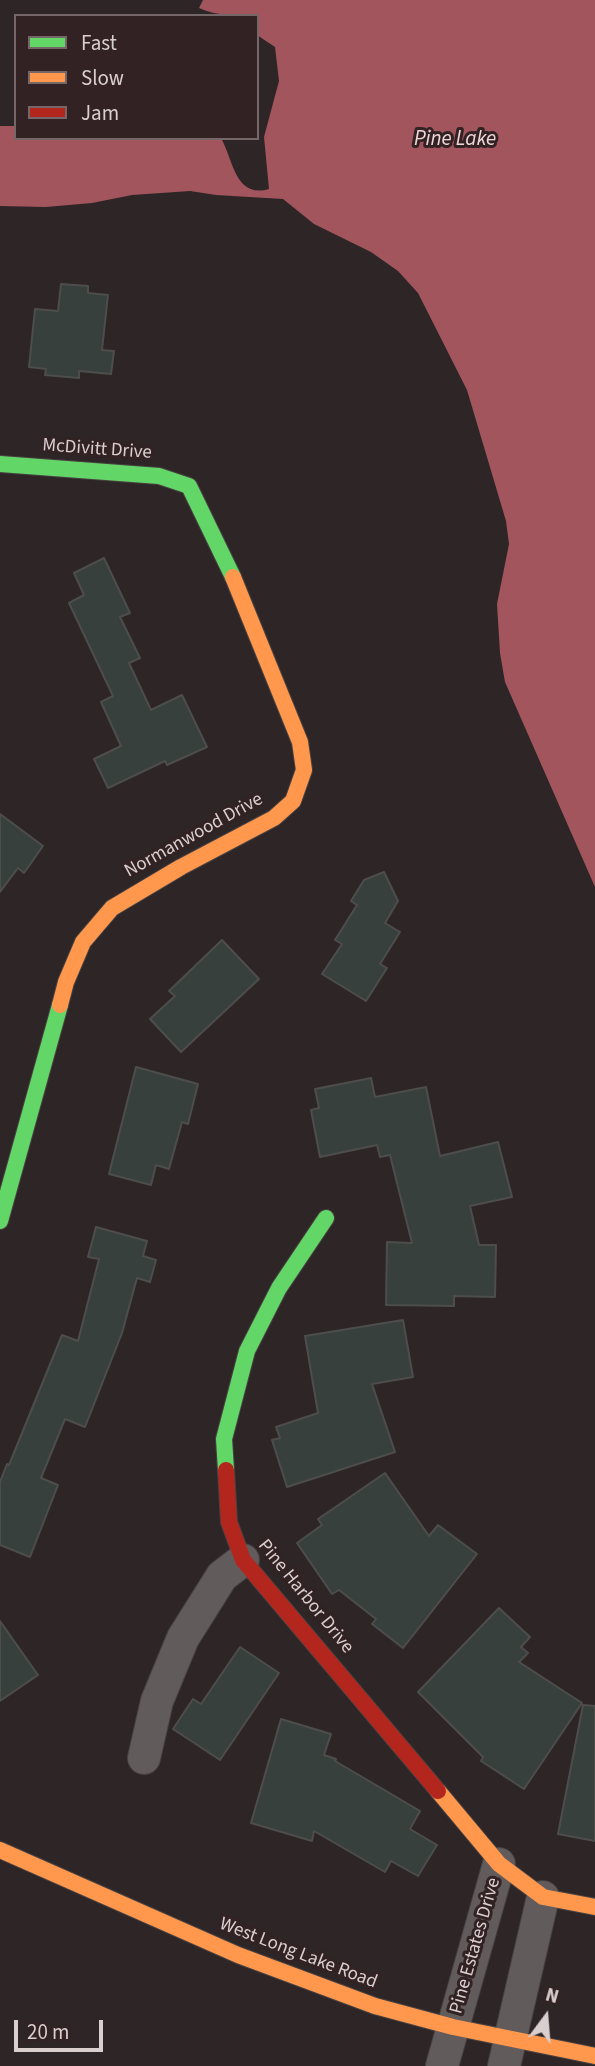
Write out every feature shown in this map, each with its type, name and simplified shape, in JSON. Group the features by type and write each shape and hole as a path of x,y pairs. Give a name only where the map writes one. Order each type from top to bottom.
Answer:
{"street":[{"name":"McDivitt Drive","path":"0,464 159,476 189,486"},
{"name":"Normanwood Drive","path":"0,1221 66,982 83,942 112,908 181,867 274,818 293,801 304,770 300,742 226,561 189,486"},
{"name":"Pine Harbor Drive","path":"326,1217 279,1288 247,1351 224,1438 229,1522 243,1560 499,1864 543,1897 595,1907"},
{"path":"144,1758 157,1701 183,1638 222,1576 243,1560"},
{"name":"West Long Lake Road","path":"0,1850 238,1955 375,2006 453,2027 508,2053 595,2056"},
{"name":"Pine Estates Drive","path":"442,2066 499,1864"},
{"path":"508,2053 543,1897"}],"water":[{"name":"Pine Lake","path":"203,0 595,0 595,887 505,682 497,604 509,544 506,521 467,390 418,293 398,271 371,252 314,224 283,199 190,191 132,195 92,203 46,207 0,206 0,126 14,126 14,140 222,140 242,183 258,191 269,189 264,137 279,81 275,47 259,36 259,14 220,14 199,8"}],"building":[{"path":"61,284 88,286 88,293 108,295 102,350 114,351 111,374 79,371 79,378 45,375 46,369 29,367 35,309 58,311"},
{"path":"104,558 130,613 120,617 140,658 129,663 151,710 182,695 207,747 167,765 165,761 108,788 94,759 121,746 101,702 113,696 69,603 84,595 74,573"},
{"path":"0,814 43,846 24,873 18,868 0,892"},
{"path":"384,872 398,901 385,923 400,932 380,964 387,968 366,1001 322,974 342,944 335,940 357,905 351,901 364,880"},
{"path":"222,940 259,979 181,1052 150,1019 175,996 169,991"},
{"path":"136,1067 198,1084 188,1124 182,1122 169,1169 156,1165 151,1185 109,1174"},
{"path":"371,1078 375,1097 426,1087 440,1156 498,1142 512,1197 470,1206 479,1245 496,1245 495,1297 454,1296 454,1306 386,1305 387,1242 412,1243 390,1155 380,1157 377,1145 320,1157 311,1110 319,1108 315,1089"},
{"path":"96,1227 147,1241 143,1256 156,1260 150,1282 137,1278 122,1333 85,1427 65,1419 41,1478 58,1485 30,1557 0,1545 0,1482 62,1335 78,1341 99,1259 88,1257"},
{"path":"403,1320 413,1377 372,1384 395,1452 287,1487 272,1440 280,1438 276,1427 318,1413 305,1336"},
{"path":"385,1473 429,1536 438,1525 477,1554 403,1648 372,1624 376,1619 339,1590 332,1594 297,1543 322,1525 318,1519"},
{"path":"499,1608 530,1637 521,1647 528,1653 519,1662 582,1703 524,1789 481,1761 483,1757 418,1692"},
{"path":"0,1621 38,1675 0,1701"},
{"path":"240,1647 279,1673 220,1760 173,1729 193,1699 201,1704"},
{"path":"583,1705 595,1706 595,1841 558,1834"},
{"path":"281,1719 331,1734 324,1755 336,1759 335,1761 420,1811 410,1829 437,1845 418,1876 391,1861 385,1872 314,1831 312,1841 251,1823"}],"traffic: fast":[{"path":"0,464 159,476 189,486 233,577"},
{"path":"0,1221 60,1005"},
{"path":"226,1470 224,1439 247,1351 279,1288 326,1218"}],"traffic: slow":[{"path":"60,1005 66,982 83,942 112,908 181,867 274,818 293,801 304,770 300,742 233,577"},
{"path":"438,1791 499,1864 543,1897 595,1907"},
{"path":"0,1850 238,1955 375,2006 453,2027 595,2056"}],"traffic: jam":[{"path":"226,1470 229,1522 243,1560 438,1791"}]}
